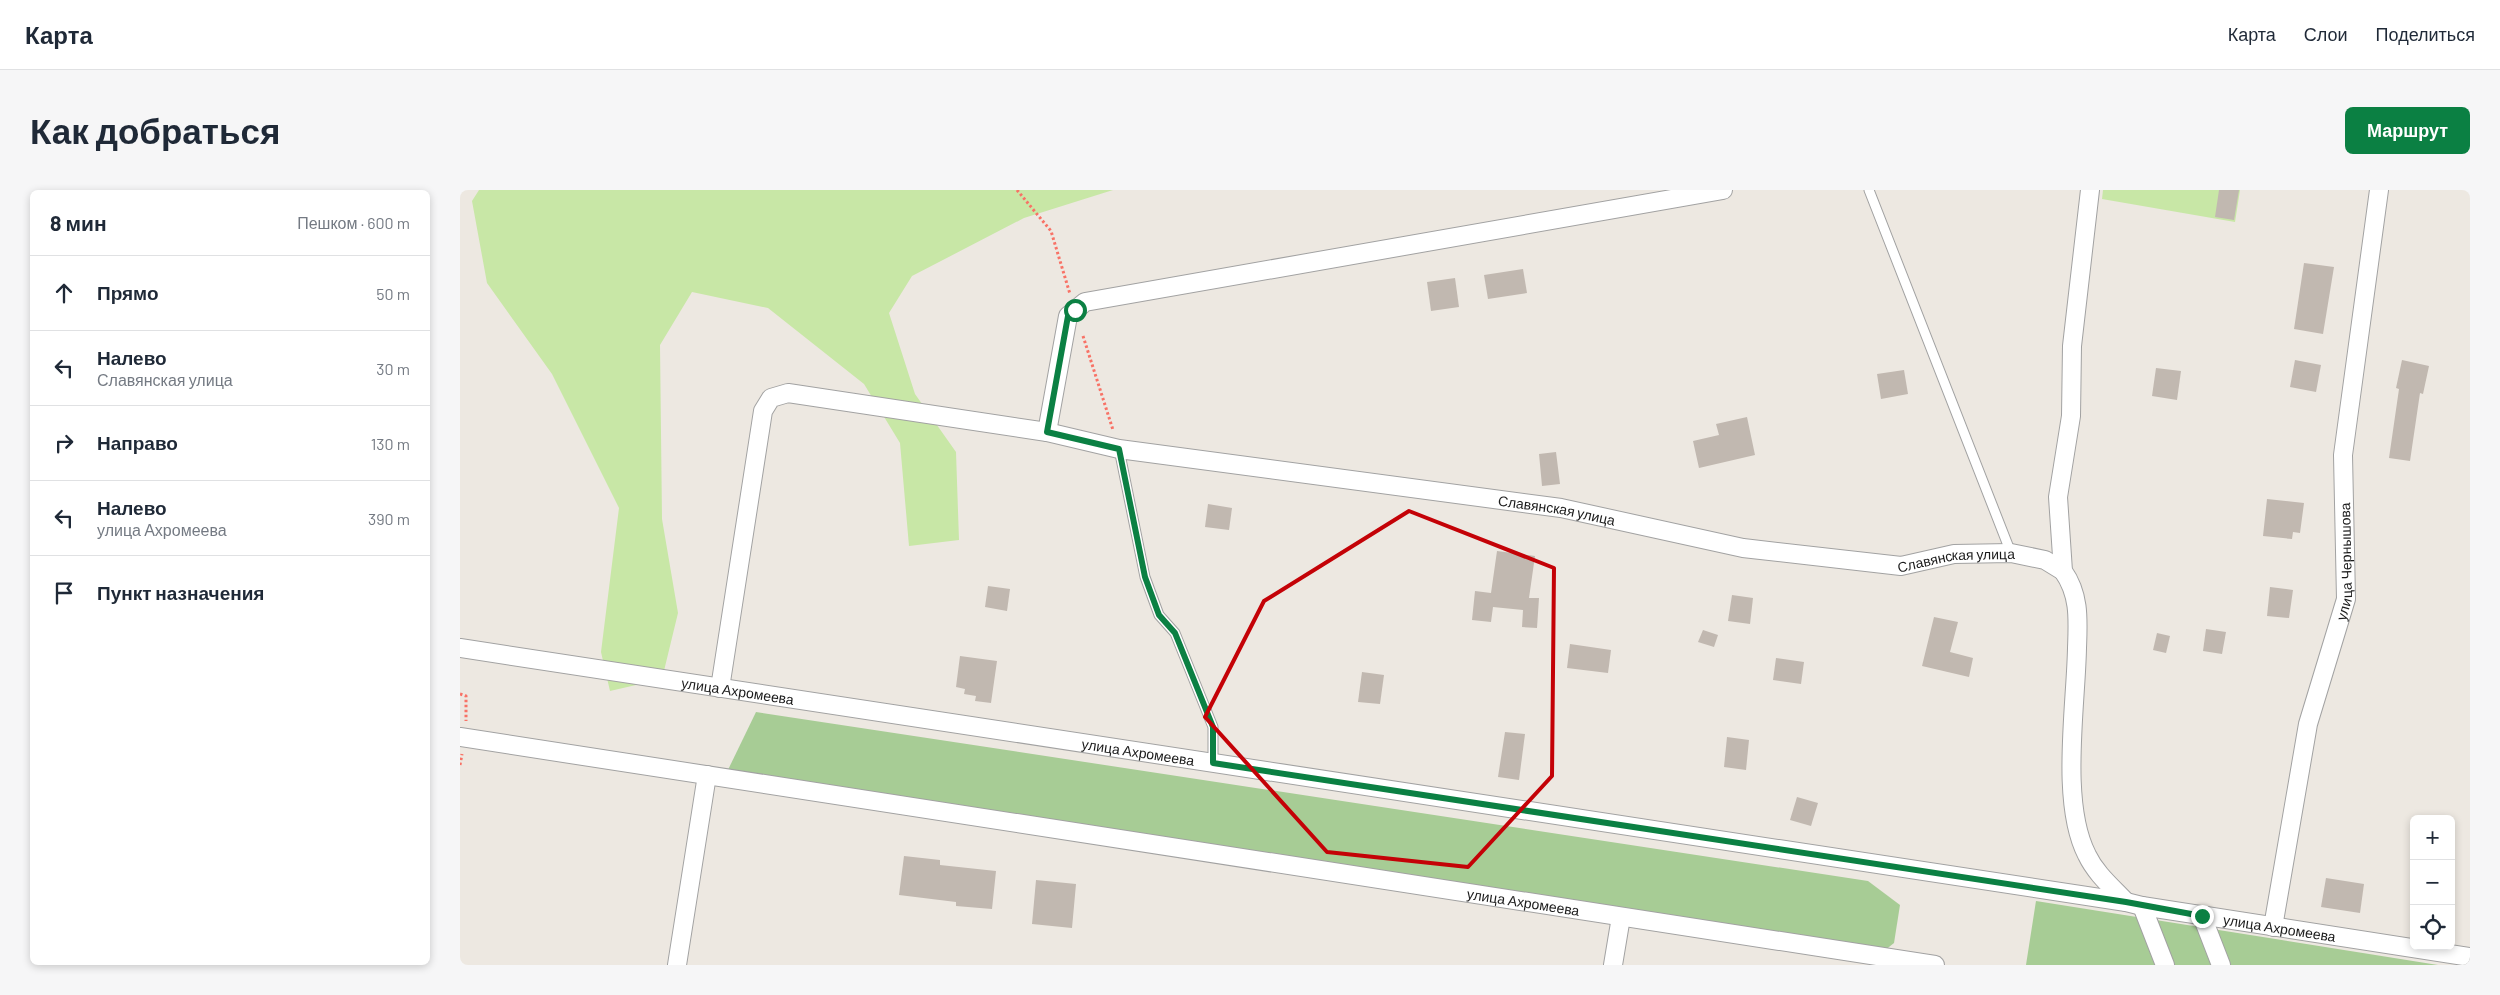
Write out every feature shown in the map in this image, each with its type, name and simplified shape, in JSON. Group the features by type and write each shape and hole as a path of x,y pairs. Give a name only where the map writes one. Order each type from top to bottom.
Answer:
{"street":[{"path":"1047,432 1068,316 1085,302 1723,190"},
{"path":"2090,190 2072,346 2071,416 2058,497 2063,571 2070,580 2078,607 2073,738 2075,817 2087,855 2103,878 2134,904 2165,965"},
{"name":"улица Чернышова","path":"2273,926 2308,724 2346,599 2343,455 2379,190"},
{"name":"Славянская улица","path":"720,688 763,411 771,398 788,393 1047,432 1119,449 1561,508 1743,548 1901,566 1954,554 2011,553 2045,560 2063,571"},
{"name":"улица Ахромеева","path":"460,648 2470,957"},
{"name":"улица Ахромеева","path":"460,738 1935,965"},
{"path":"677,965 706,776"},
{"path":"2202,916 2221,965"},
{"path":"1613,965 1621,917"}],"lane":[{"path":"1869,190 2011,553"},
{"path":"1119,449 1145,577 1159,615 1175,633 1213,727 1213,763"}],"highlighted area":[{"path":"1409,511 1554,568 1552,776 1468,867 1327,852 1205,717 1264,601"}],"green space":[{"path":"479,190 1113,190 1024,218 912,276 889,313 915,394 956,452 959,540 909,546 900,443 864,384 768,308 692,292 660,345 662,519 678,613 662,679 610,691 601,652 619,508 552,374 487,283 472,201"},
{"path":"2103,190 2240,190 2235,222 2102,199"},
{"path":"756,712 1868,881 1900,905 1894,943 1874,959 725,776"},
{"path":"2036,901 2438,965 2026,965"}],"building":[{"path":"2219,190 2239,190 2234,220 2215,217"},
{"path":"2304,263 2334,267 2323,334 2294,329"},
{"path":"1523,269 1527,293 1488,299 1484,275"},
{"path":"1455,278 1459,307 1431,311 1427,282"},
{"path":"2295,360 2321,365 2316,392 2290,387"},
{"path":"2402,360 2429,366 2423,394 2420,393 2410,461 2389,458 2399,389 2396,388"},
{"path":"2156,368 2181,371 2177,400 2152,396"},
{"path":"1904,370 1908,394 1881,399 1877,374"},
{"path":"1747,417 1755,455 1699,468 1693,441 1719,435 1716,424"},
{"path":"1556,452 1560,484 1542,486 1539,454"},
{"path":"2267,499 2304,503 2300,533 2293,532 2292,539 2263,536"},
{"path":"1208,504 1232,508 1229,530 1205,527"},
{"path":"1497,551 1535,556 1529,598 1539,598 1537,628 1522,627 1523,610 1493,607 1491,622 1472,620 1475,591 1491,593"},
{"path":"988,586 1010,589 1007,611 985,607"},
{"path":"2270,587 2293,590 2289,618 2267,616"},
{"path":"1732,595 1753,598 1750,624 1728,621"},
{"path":"1934,617 1958,622 1950,652 1973,658 1969,677 1922,666"},
{"path":"2206,629 2226,632 2222,654 2203,651"},
{"path":"1703,630 1718,635 1714,647 1698,642"},
{"path":"2157,633 2170,636 2166,653 2153,650"},
{"path":"1570,644 1611,650 1608,673 1567,668"},
{"path":"960,656 997,661 991,703 975,701 976,696 964,694 965,689 956,687"},
{"path":"1776,658 1804,662 1801,684 1773,680"},
{"path":"1362,672 1384,675 1380,704 1358,702"},
{"path":"1505,732 1525,734 1519,780 1498,777"},
{"path":"1727,737 1749,740 1746,770 1724,767"},
{"path":"1797,797 1818,803 1811,826 1790,820"},
{"path":"904,856 940,860 940,865 996,871 992,909 956,906 956,902 899,895"},
{"path":"2326,878 2364,884 2360,913 2321,907"},
{"path":"1036,880 1076,884 1072,928 1032,924"}],"route":[{"path":"1075,310 1068,316 1047,432 1119,449 1145,577 1159,615 1175,633 1213,727 1213,763 2126,902 2202,916"}]}
